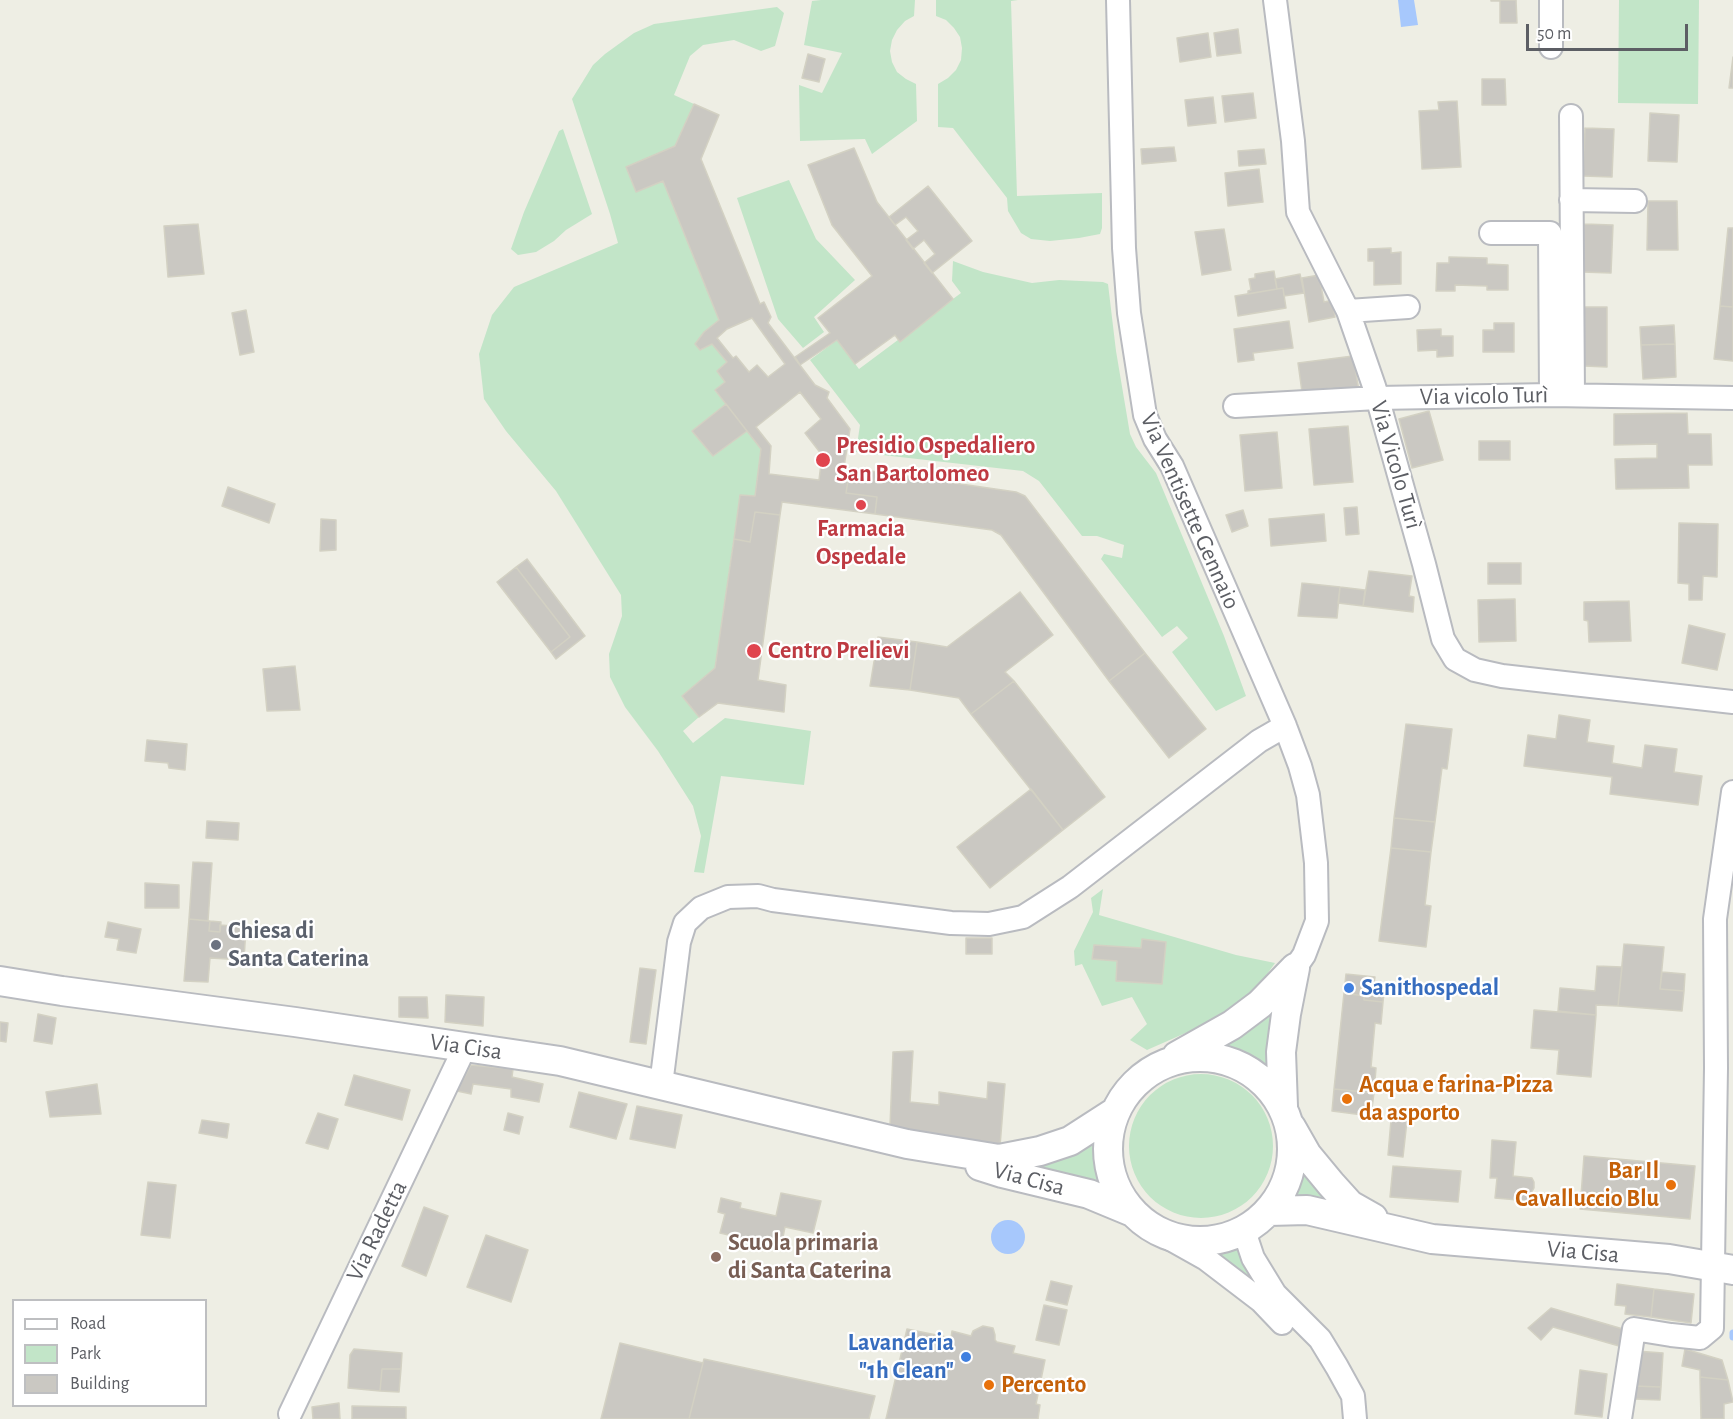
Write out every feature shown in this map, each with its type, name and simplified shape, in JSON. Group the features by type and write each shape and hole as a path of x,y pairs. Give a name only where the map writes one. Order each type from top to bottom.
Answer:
{"street":[{"name":"Via Ventisette Gennaio","path":"1118,0 1125,257 1129,313 1145,415 1155,439 1172,466 1285,726 1308,795 1316,863 1317,921 1304,955 1295,968 1260,1004 1232,1025 1161,1065"},
{"name":"Via Vicolo Turì","path":"1275,0 1293,141 1298,212 1348,311 1377,398 1443,639 1455,659 1475,670 1502,676 1733,702"},
{"path":"1551,0 1551,47"},
{"path":"1562,395 1571,200 1571,116"},
{"path":"1571,200 1635,201"},
{"path":"1491,233 1550,233 1562,395"},
{"path":"1348,311 1408,307"},
{"name":"Via vicolo Turì","path":"1235,406 1377,398 1562,395 1733,398"},
{"path":"661,1085 679,942 685,923 701,908 728,897 758,896 773,900 951,923 988,924 1023,917 1070,887 1258,741 1285,726"},
{"path":"1620,1419 1634,1329 1700,1338 1712,1328 1723,1268 1716,1068 1715,919 1733,792"},
{"name":"Via Ventisette Gennaio","path":"1285,1113 1281,1052 1295,968"},
{"name":"Via Cisa","path":"0,981 560,1061 926,1149 1002,1173 1089,1194 1130,1211"},
{"name":"Via Radetta","path":"290,1414 465,1047"},
{"path":"1165,1236 1191,1242 1218,1240 1244,1231 1269,1211 1283,1190 1292,1162 1292,1134 1285,1113 1266,1084 1243,1067 1216,1058 1188,1057 1161,1065 1142,1077 1126,1093 1115,1112 1107,1137 1108,1164 1116,1189 1130,1211 1146,1225 1165,1236 1206,1259 1252,1294 1286,1326 1317,1348 1337,1367"},
{"name":"Via Cisa","path":"926,1149 999,1159 1040,1151 1070,1141 1115,1112"},
{"name":"Via Cisa","path":"1285,1113 1307,1155 1350,1205 1377,1220 1432,1239"},
{"name":"Via Cisa","path":"1269,1211 1307,1210 1432,1239 1669,1259 1723,1268"},
{"path":"1244,1231 1253,1258 1275,1294 1320,1339 1337,1367 1353,1396 1355,1419"}],"green space":[{"path":"915,0 914,16 905,21 897,30 890,51 897,72 916,84 917,121 872,154 865,139 800,141 799,85 822,93 842,53 804,45 812,1"},
{"path":"936,0 1018,0 1011,1 1017,196 1102,193 1100,234 1050,241 1031,239 1021,233 1008,211 1007,198 953,128 938,127 938,84 956,70 961,60 962,48 960,37 954,28 946,20 936,16"},
{"path":"1619,0 1699,0 1698,104 1618,103"},
{"path":"777,7 784,13 775,46 761,51 734,40 703,45 690,56 674,95 694,104 675,146 626,167 636,192 663,181 719,320 704,332 695,344 701,350 712,344 727,362 717,371 725,382 715,391 726,404 693,432 713,456 747,431 761,449 755,496 740,496 715,668 683,696 699,717 683,731 693,743 725,718 811,731 804,785 721,776 704,873 694,872 701,836 693,806 658,751 625,707 610,677 609,654 622,616 621,595 556,491 506,431 484,399 479,354 492,315 514,287 618,243 572,99 593,65 634,33 654,24"},
{"path":"563,129 592,214 536,252 518,255 511,249 524,212 559,131"},
{"path":"789,180 816,239 855,280 814,317 824,332 803,348 778,319 737,198"},
{"path":"953,261 983,272 1032,283 1059,280 1108,284 1116,351 1130,434 1136,447 1156,473 1224,636 1246,696 1216,711 1172,652 1188,638 1177,626 1162,637 1101,559 1104,554 1122,558 1124,545 1097,536 1082,536 1039,481 1023,471 856,452 860,425 810,360 837,340 859,369 961,293 952,281"},
{"path":"1103,889 1099,915 1236,955 1275,963 1253,994 1224,1016 1147,1050 1130,1040 1147,1024 1132,997 1102,1006 1082,964 1075,966 1074,951 1093,912 1091,898","holes":["1142,939 1166,942 1162,984 1116,981 1117,961 1093,959 1094,945 1141,948"]},
{"path":"1286,987 1270,1071 1258,1059 1242,1050 1216,1044"},
{"path":"1201,1074 1228,1080 1241,1086 1252,1095 1261,1106 1267,1119 1273,1146 1267,1173 1261,1186 1252,1197 1241,1206 1228,1212 1201,1218 1174,1212 1161,1206 1150,1197 1141,1186 1135,1173 1129,1146 1135,1119 1141,1106 1150,1095 1161,1086 1174,1080"},
{"path":"1096,1141 1097,1159 1111,1195 1023,1163"},
{"path":"1304,1166 1346,1211 1291,1197"},
{"path":"1241,1241 1265,1289 1207,1251"}],"water":[{"path":"1398,0 1414,0 1418,25 1401,27"},
{"path":"1008,1220 1020,1225 1025,1237 1020,1249 1008,1254 996,1249 991,1237 996,1225"}],"building":[{"path":"1491,0 1516,0 1517,23 1500,23 1500,1"},
{"path":"1238,29 1241,53 1217,56 1214,33"},
{"path":"1208,33 1211,57 1180,62 1177,38"},
{"path":"808,54 825,59 819,82 802,78"},
{"path":"1733,57 1733,88 1729,88"},
{"path":"1482,79 1505,79 1506,105 1482,105"},
{"path":"1253,93 1256,118 1225,122 1222,96"},
{"path":"1213,97 1216,123 1188,126 1185,100"},
{"path":"1457,101 1461,167 1422,169 1419,111 1439,110 1438,102"},
{"path":"694,104 719,115 701,159 760,304 764,302 771,317 768,323 815,385 829,392 827,398 850,429 844,467 850,468 846,493 877,497 875,514 782,502 780,515 755,512 750,542 734,539 740,495 755,496 761,449 715,390 725,382 717,371 727,362 712,344 700,350 695,344 704,332 719,320 663,181 636,192 626,167 675,146","holes":["752,318 785,364 768,377 757,365 749,372 736,356 733,358 717,338 727,329","800,392 821,419 805,433 822,455 819,480 769,474 771,446 756,427"]},
{"path":"1650,113 1679,115 1677,162 1648,161"},
{"path":"1585,128 1614,129 1612,177 1583,176"},
{"path":"1174,147 1176,161 1142,164 1141,149"},
{"path":"854,148 877,202 953,299 900,342 895,335 855,364 837,340 800,365 795,357 830,333 818,318 872,276 832,225 808,165"},
{"path":"1264,149 1266,164 1239,166 1238,151"},
{"path":"1259,169 1263,202 1228,206 1225,173"},
{"path":"928,186 972,241 932,273 924,263 935,254 924,240 913,249 906,240 918,231 906,217 895,225 889,217"},
{"path":"1648,201 1677,201 1678,250 1647,250"},
{"path":"198,224 204,274 168,277 164,226"},
{"path":"1584,224 1613,225 1611,273 1582,272"},
{"path":"1728,228 1733,228 1733,307 1720,306"},
{"path":"1224,229 1231,270 1202,275 1195,232"},
{"path":"1391,248 1391,253 1401,252 1401,284 1374,285 1374,261 1368,261 1368,249"},
{"path":"1449,257 1487,258 1487,264 1508,265 1508,290 1487,290 1487,286 1455,285 1455,291 1436,291 1437,263 1449,263"},
{"path":"1274,271 1277,289 1248,294 1251,290 1249,279 1255,278 1255,274"},
{"path":"1300,274 1304,293 1284,296 1283,288 1277,289 1275,279"},
{"path":"1319,275 1324,302 1338,299 1339,310 1334,311 1335,317 1309,322 1302,278"},
{"path":"1283,288 1286,308 1238,316 1235,296"},
{"path":"1720,306 1733,307 1733,361 1714,359"},
{"path":"1584,307 1607,307 1607,367 1584,366"},
{"path":"246,310 254,352 240,355 232,313"},
{"path":"1289,321 1293,348 1253,353 1254,360 1238,362 1234,329"},
{"path":"1494,323 1514,323 1514,352 1483,352 1483,330 1494,330"},
{"path":"1674,325 1675,344 1641,345 1640,327"},
{"path":"1441,329 1441,336 1453,336 1453,356 1437,357 1437,350 1418,351 1417,330"},
{"path":"1675,344 1676,377 1643,379 1641,345"},
{"path":"1353,356 1359,391 1335,395 1332,388 1302,392 1298,363"},
{"path":"726,404 747,431 713,456 692,431"},
{"path":"1429,411 1443,460 1412,468 1399,419"},
{"path":"1687,413 1688,434 1711,434 1712,465 1688,465 1689,488 1616,489 1615,459 1657,458 1657,444 1614,445 1614,414"},
{"path":"1348,426 1353,482 1314,485 1309,429"},
{"path":"1277,432 1282,488 1245,491 1240,435"},
{"path":"1479,441 1510,441 1510,460 1479,460"},
{"path":"850,468 1016,492 1025,496 1145,653 1109,681 1001,535 992,530 875,514 877,497 846,493"},
{"path":"228,487 275,504 269,523 222,506"},
{"path":"1357,507 1359,534 1346,535 1344,508"},
{"path":"1243,510 1248,526 1232,532 1226,515"},
{"path":"755,512 780,515 758,680 786,685 784,712 718,703 699,717 682,696 715,668 734,539 750,542"},
{"path":"1324,514 1326,541 1271,546 1269,519"},
{"path":"321,519 336,520 336,550 320,551"},
{"path":"1679,523 1718,524 1717,577 1703,576 1702,600 1689,600 1689,584 1678,583"},
{"path":"527,559 585,636 556,659 551,652 570,637 516,567"},
{"path":"1488,563 1521,563 1521,584 1488,584"},
{"path":"516,567 570,637 551,652 497,582"},
{"path":"1369,571 1412,576 1409,596 1414,597 1413,612 1363,606"},
{"path":"1302,583 1340,587 1337,618 1298,616"},
{"path":"1340,587 1365,590 1363,606 1338,603"},
{"path":"1020,592 1053,635 1005,672 1014,681 971,714 959,698 910,690 917,642 947,647"},
{"path":"1515,599 1516,641 1479,642 1478,600"},
{"path":"1629,601 1631,641 1589,642 1588,621 1584,620 1584,602"},
{"path":"1689,625 1725,634 1717,670 1682,663"},
{"path":"878,637 917,642 910,690 870,686"},
{"path":"1145,653 1206,729 1169,758 1109,681"},
{"path":"295,666 300,710 267,711 263,669"},
{"path":"1014,681 1105,797 1063,830 971,714"},
{"path":"1559,715 1590,720 1587,742 1614,746 1612,763 1642,768 1645,745 1677,749 1674,772 1702,776 1698,805 1610,794 1612,777 1524,766 1528,735 1556,739"},
{"path":"1406,724 1452,729 1447,769 1442,768 1435,822 1394,818"},
{"path":"147,740 187,744 185,770 169,768 168,763 145,761"},
{"path":"1031,789 1063,830 990,888 957,847"},
{"path":"1394,818 1435,822 1431,852 1391,848"},
{"path":"207,821 239,823 238,840 206,838"},
{"path":"1391,848 1431,852 1425,905 1431,906 1426,947 1379,941"},
{"path":"193,862 212,863 208,921 189,919"},
{"path":"145,883 179,885 179,908 145,908"},
{"name":"Chiesa di Santa Caterina","path":"189,919 210,921 209,931 220,932 220,925 246,927 244,960 210,958 208,982 184,981"},
{"path":"210,921 221,922 220,932 209,931"},
{"path":"108,922 141,929 136,953 117,950 119,939 105,937"},
{"path":"966,938 992,938 992,954 966,954"},
{"path":"1142,939 1166,942 1162,984 1116,981 1117,961 1092,959 1094,945 1141,948"},
{"path":"1624,944 1664,947 1660,989 1684,991 1682,1011 1618,1006"},
{"path":"1597,966 1622,967 1618,1006 1596,1005 1596,1015 1558,1011 1560,988 1595,991"},
{"path":"640,968 656,970 646,1044 630,1042"},
{"path":"1662,972 1685,974 1684,991 1660,989"},
{"path":"1346,974 1375,977 1374,983 1385,984 1383,1002 1364,1000 1364,996 1344,993"},
{"path":"1344,993 1364,996 1364,1000 1383,1002 1381,1024 1375,1023 1371,1067 1376,1068 1374,1093 1334,1089"},
{"path":"446,995 484,997 483,1026 445,1022"},
{"path":"399,997 427,997 428,1018 399,1017"},
{"path":"1534,1010 1596,1015 1591,1077 1557,1074 1559,1050 1531,1048"},
{"path":"38,1014 56,1018 52,1044 34,1041"},
{"path":"0,1022 8,1023 6,1042 0,1041"},
{"path":"913,1051 910,1102 939,1105 939,1092 987,1099 988,1082 1005,1084 1000,1146 890,1126 893,1052"},
{"path":"471,1065 513,1069 512,1077 543,1084 539,1102 511,1097 511,1089 473,1084 471,1094 457,1091"},
{"path":"354,1075 410,1090 402,1120 345,1105"},
{"path":"97,1084 101,1114 50,1117 46,1092"},
{"path":"1334,1089 1374,1093 1372,1108 1363,1107 1363,1115 1332,1111"},
{"path":"579,1092 627,1104 616,1139 570,1127"},
{"path":"637,1106 682,1115 675,1148 630,1139"},
{"path":"318,1113 338,1119 328,1149 306,1143"},
{"path":"508,1113 523,1117 519,1134 504,1130"},
{"path":"202,1120 229,1124 227,1138 199,1133"},
{"path":"1391,1120 1407,1121 1403,1157 1388,1155"},
{"path":"1492,1140 1516,1142 1513,1176 1532,1178 1534,1188 1529,1201 1495,1198 1497,1178 1490,1178"},
{"path":"1584,1156 1695,1166 1690,1219 1580,1209"},
{"path":"1393,1166 1461,1171 1458,1202 1390,1197"},
{"path":"148,1182 176,1185 170,1238 141,1235"},
{"name":"Scuola primaria di Santa Caterina","path":"781,1193 821,1201 813,1233 785,1227 781,1247 720,1233 725,1214 718,1212 721,1198 741,1203 740,1208 776,1216"},
{"path":"424,1207 448,1216 426,1276 402,1266"},
{"path":"486,1235 528,1250 511,1302 467,1287"},
{"path":"1051,1281 1072,1286 1067,1305 1046,1300"},
{"path":"1617,1284 1654,1289 1651,1317 1625,1314 1626,1306 1615,1305"},
{"path":"1654,1289 1694,1294 1691,1323 1651,1317"},
{"path":"1044,1305 1067,1310 1059,1345 1036,1340"},
{"path":"1551,1308 1623,1329 1619,1346 1553,1327 1541,1340 1528,1328"},
{"path":"983,1326 993,1328 997,1342 1015,1346 1013,1353 1045,1360 1036,1404 1040,1405 1038,1419 886,1419 907,1329 951,1338 952,1331 971,1336 973,1331"},
{"path":"620,1343 703,1363 689,1419 601,1419"},
{"path":"354,1349 402,1353 401,1369 382,1369 380,1391 348,1388 350,1355"},
{"path":"1685,1349 1722,1360 1728,1380 1700,1377 1700,1370 1682,1366"},
{"path":"1636,1351 1663,1353 1661,1387 1634,1386"},
{"path":"704,1359 875,1396 869,1419 689,1419"},
{"path":"382,1369 401,1369 399,1392 380,1391"},
{"path":"1580,1370 1607,1374 1602,1417 1575,1414"},
{"path":"1700,1377 1728,1380 1733,1402 1724,1404 1724,1419 1701,1419"},
{"path":"1634,1386 1661,1387 1660,1400 1634,1399"},
{"path":"339,1403 340,1419 313,1419 312,1407"},
{"path":"352,1406 406,1407 406,1419 352,1419"}],"place":[{"name":"Presidio Ospedaliero San Bartolomeo","path":"823,460"},
{"name":"Farmacia Ospedale","path":"861,505"},
{"name":"Centro Prelievi","path":"754,651"},
{"name":"Chiesa di Santa Caterina","path":"216,945"},
{"name":"Sanithospedal","path":"1349,988"},
{"name":"Acqua e farina-Pizza da asporto","path":"1347,1099"},
{"name":"Bar Il Cavalluccio Blu","path":"1671,1185"},
{"name":"Scuola primaria di Santa Caterina","path":"716,1257"},
{"name":"Lavanderia \"1h Clean\"","path":"966,1357"},
{"name":"Percento","path":"989,1385"}]}
